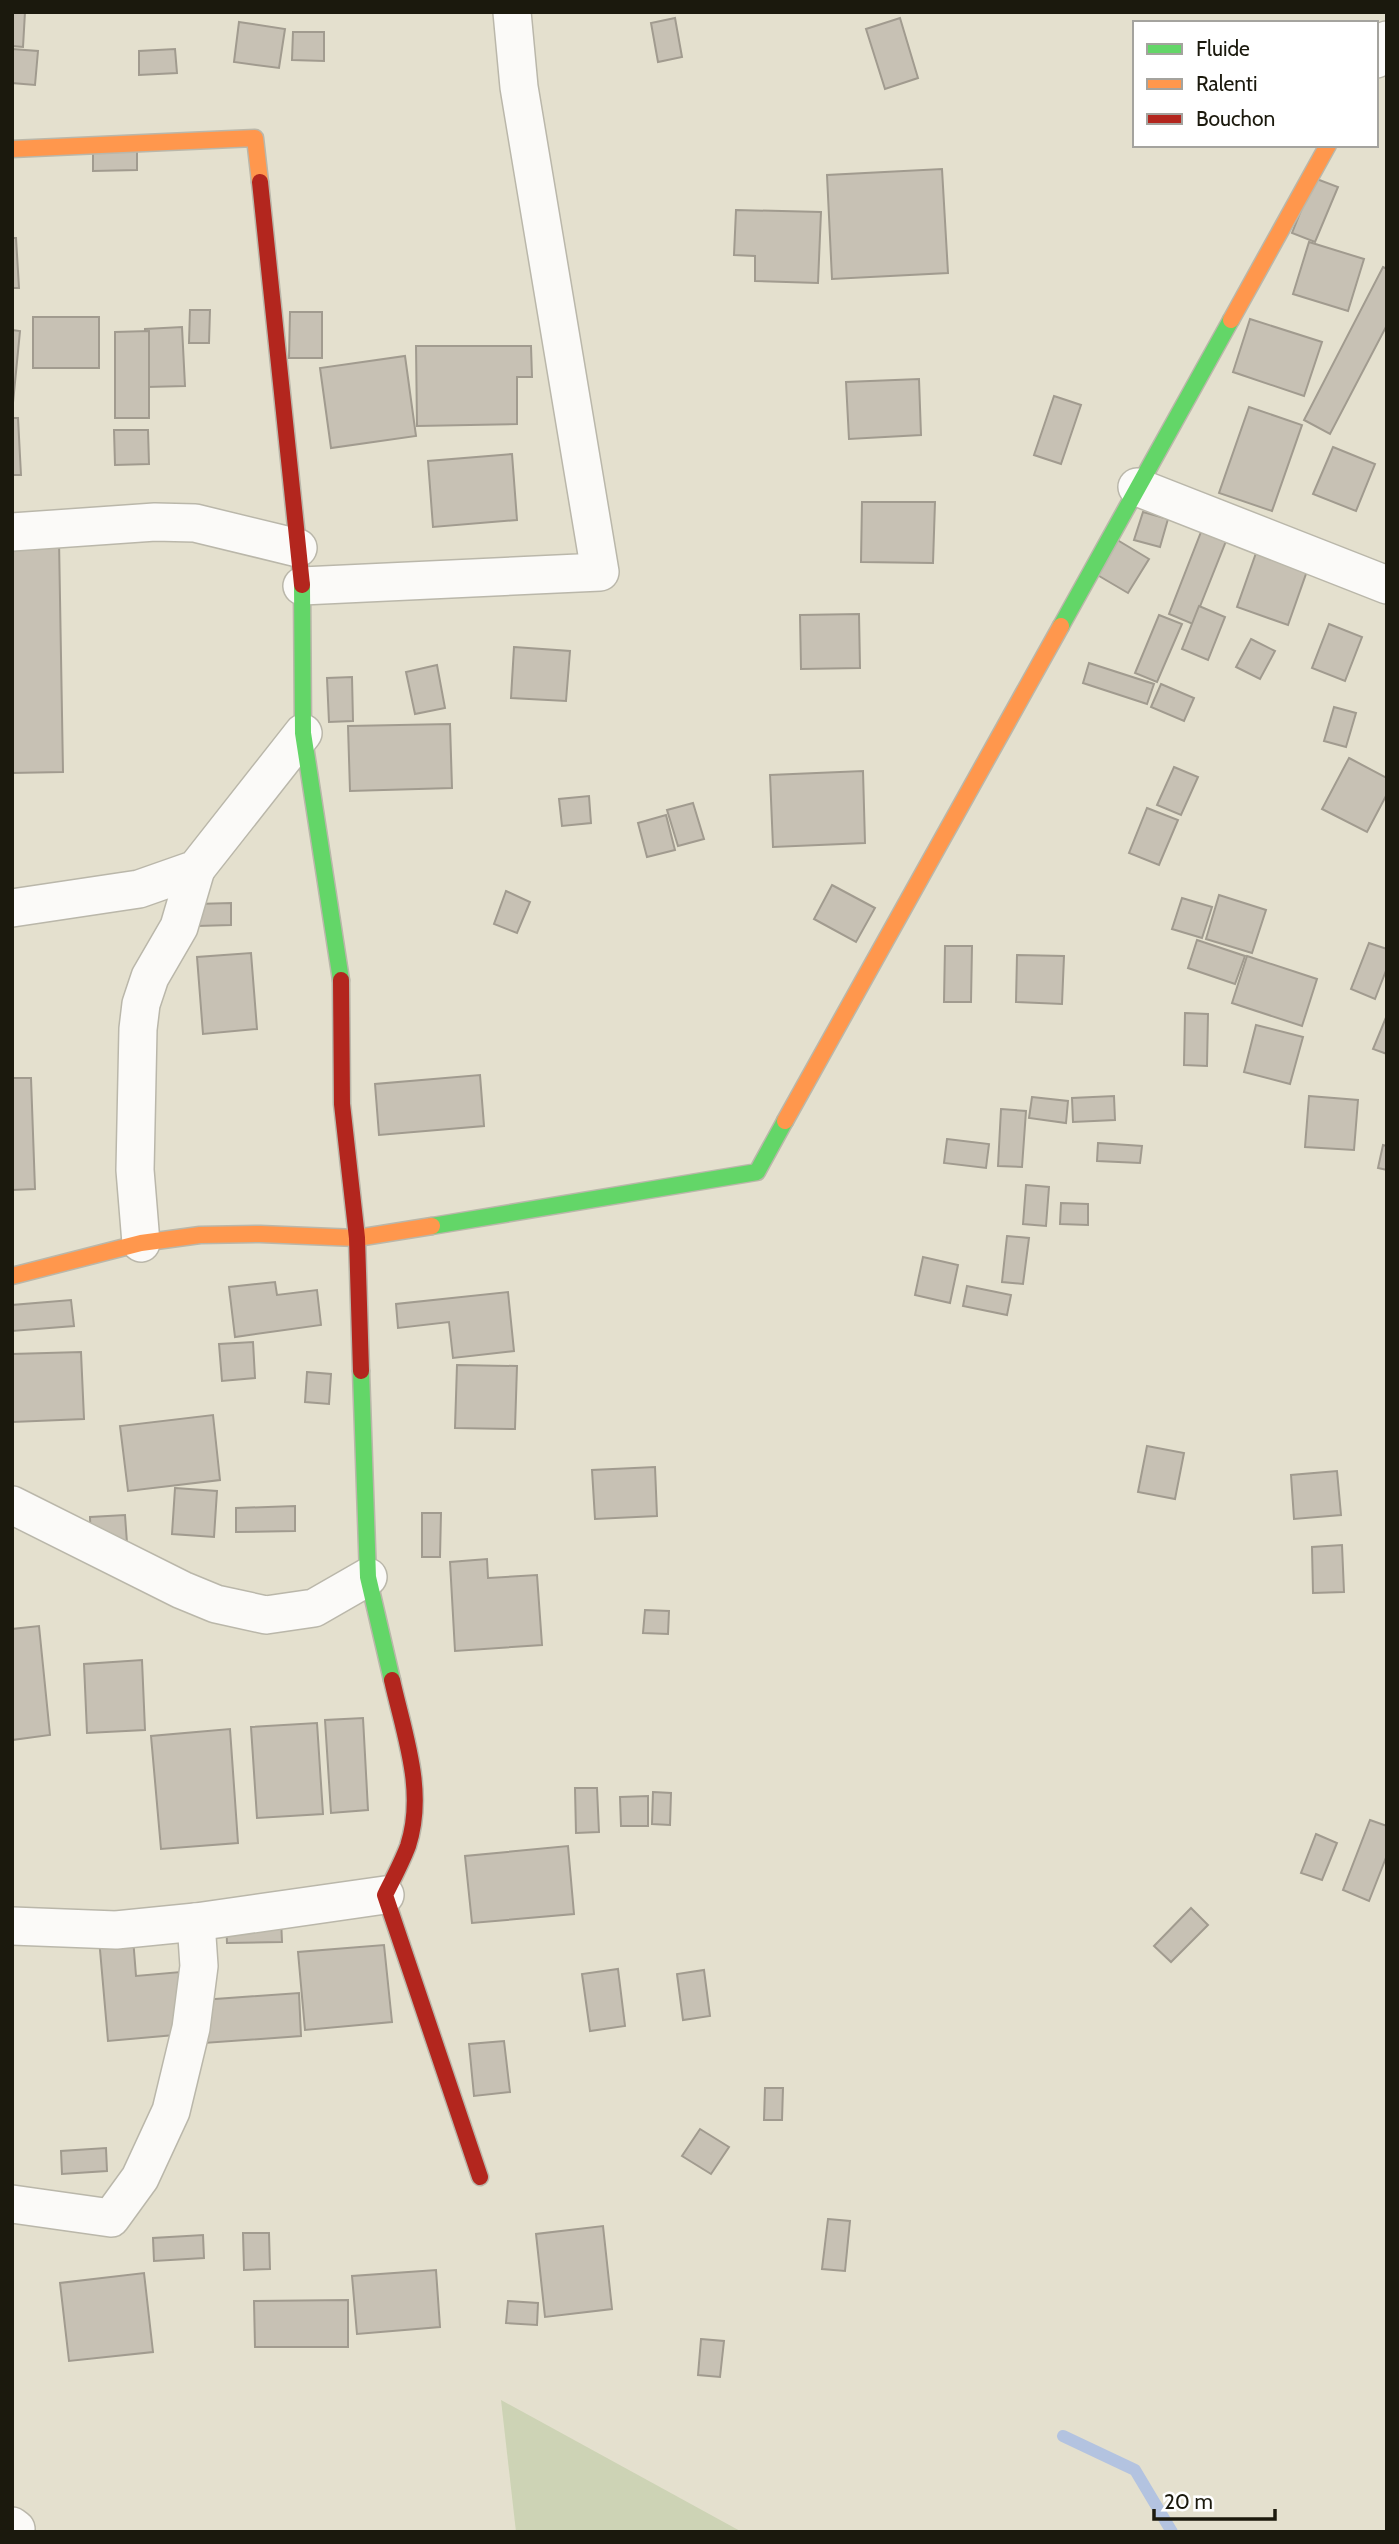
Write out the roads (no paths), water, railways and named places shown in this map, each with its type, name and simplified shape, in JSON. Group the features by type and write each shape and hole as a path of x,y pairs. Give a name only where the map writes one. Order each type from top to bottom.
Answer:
{"street":[{"path":"302,586 600,572 519,87 512,12"},
{"path":"1378,56 1387,40"},
{"path":"12,149 255,138 302,586 303,733 341,972 342,1104 357,1238 368,1577 416,1784 414,1819 408,1846 385,1895 480,2177"},
{"path":"12,1276 141,1242 200,1235 260,1234 357,1238 757,1172 1327,147"},
{"path":"1137,487 1387,585"},
{"path":"12,532 155,522 195,523 298,548"},
{"path":"141,1242 135,1170 141,1004 150,977 179,927 196,869 303,733"},
{"path":"12,908 139,889 196,869"},
{"path":"12,1505 182,1590 216,1604 266,1615 314,1608 368,1577"},
{"path":"12,1926 116,1930 197,1922 385,1895"},
{"path":"12,2204 111,2218 140,2178 171,2110 191,2028 199,1966 197,1922"}],"waterway":[{"path":"1063,2436 1135,2470 1172,2532"}]}
